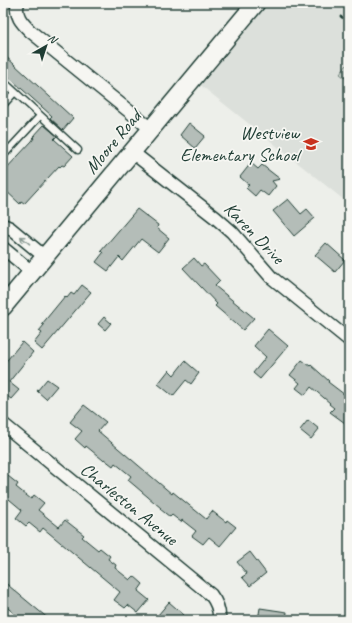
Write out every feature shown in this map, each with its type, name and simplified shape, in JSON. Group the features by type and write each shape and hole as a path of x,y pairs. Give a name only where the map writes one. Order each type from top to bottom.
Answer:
{"street":[{"name":"Moore Road","path":"3,307 256,3"},
{"path":"18,9 19,19 30,31 151,129"},
{"name":"Karen Drive","path":"132,152 216,218 232,232 271,277 349,340"},
{"path":"3,225 10,228 45,257"},
{"path":"3,248 32,272"},
{"name":"Charleston Avenue","path":"3,424 211,595 217,602 219,609 219,620"}],"lane":[{"path":"3,81 78,150"},
{"path":"3,105 15,92"},
{"path":"3,156 40,116"}],"path":[{"path":"340,16 349,23"}],"shaded area":[{"name":"Westview Elementary School","path":"264,3 349,3 349,204 198,83"},
{"path":"349,62 349,81 340,74"}],"building":[{"path":"3,54 73,118 63,130 50,118 52,116 3,72"},
{"path":"189,123 205,136 195,148 180,135"},
{"path":"44,125 57,136 54,139 73,156 64,166 59,166 24,204 21,202 20,204 3,188 3,172 32,141 34,138 33,137"},
{"path":"251,163 258,169 262,165 280,179 272,181 276,186 268,196 260,190 255,196 246,188 249,185 240,177"},
{"path":"288,199 301,214 307,209 315,218 294,236 273,211"},
{"path":"137,209 158,225 157,228 169,238 158,252 141,239 123,261 119,257 108,271 96,262 103,253 101,251"},
{"path":"326,243 345,260 335,272 315,255"},
{"path":"194,258 201,266 204,264 220,281 215,286 254,318 243,330 215,306 217,304 183,268"},
{"path":"82,285 91,292 42,350 34,343 42,333 39,331 44,325 42,324 65,296 67,298 71,293 74,295"},
{"path":"104,317 111,323 105,330 98,324"},
{"path":"268,329 288,346 260,379 253,373 266,357 254,346"},
{"path":"22,342 33,352 9,382 19,390 11,399 3,393 3,365"},
{"path":"302,360 310,366 311,365 329,381 328,382 349,398 349,418 345,423 330,412 334,408 311,387 305,395 296,388 300,383 290,375"},
{"path":"185,361 199,373 191,384 186,380 173,396 158,384 169,370 174,375"},
{"path":"47,379 57,386 46,399 37,391"},
{"path":"84,405 106,422 98,431 172,494 173,492 206,519 212,511 226,522 227,520 236,527 220,546 209,537 203,544 192,536 196,531 182,520 181,522 172,515 170,517 160,509 161,508 128,480 131,476 115,463 113,466 104,459 103,460 75,439 82,431 70,422"},
{"path":"308,420 319,429 311,439 300,430"},
{"path":"3,472 18,484 16,487 31,499 34,495 44,503 38,510 59,527 65,520 84,535 82,537 98,550 100,548 110,556 108,559 116,565 115,568 130,580 134,576 143,584 138,591 149,600 138,613 128,605 125,608 114,600 120,592 43,528 40,532 29,523 26,526 16,518 22,510 3,494"},
{"path":"250,552 266,573 250,586 242,577 247,574 237,562"},
{"path":"3,581 50,620 22,620 3,604"},
{"path":"169,602 184,615 179,620 163,620 158,615"},
{"path":"260,608 287,612 286,620 258,620"}],"place":[{"name":"Westview Elementary School","path":"311,144"}]}
